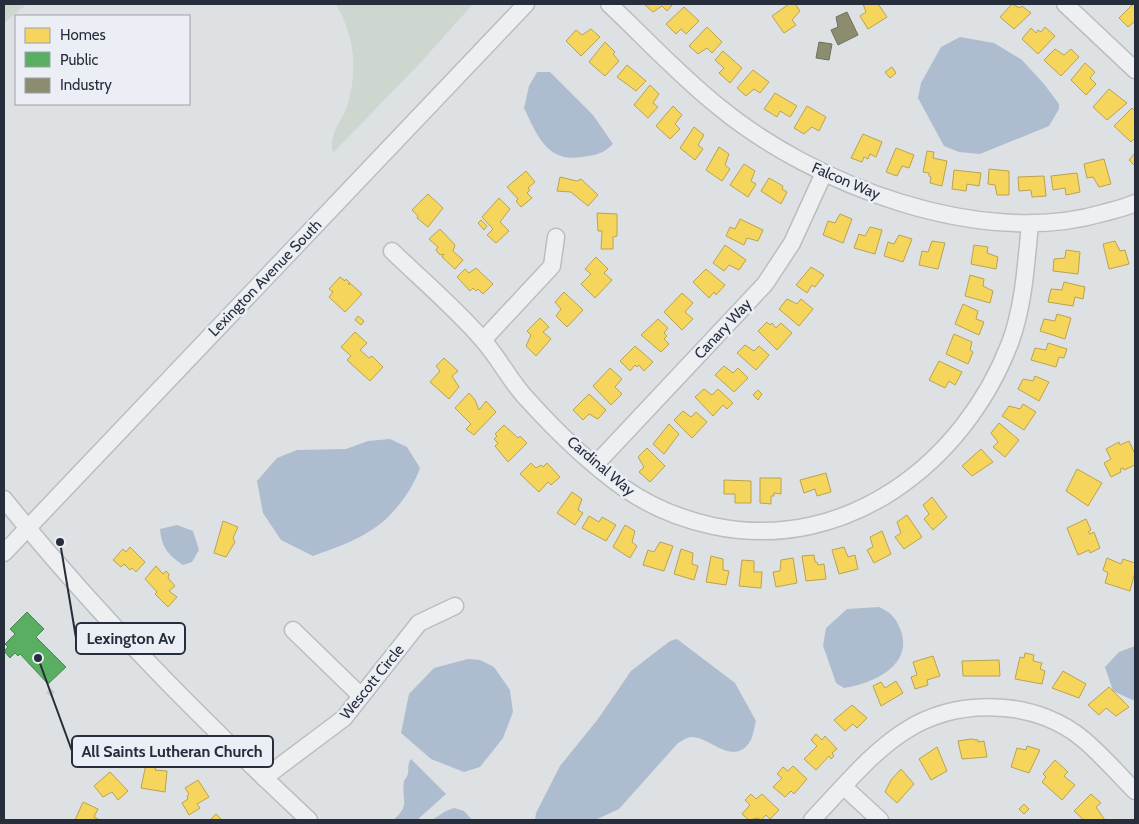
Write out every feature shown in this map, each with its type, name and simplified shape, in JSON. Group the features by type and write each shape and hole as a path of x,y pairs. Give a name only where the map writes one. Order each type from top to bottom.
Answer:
{"street":[{"name":"Lexington Avenue South","path":"4,553 526,4"},
{"name":"Falcon Way","path":"609,4 719,107 770,143 824,174 874,194 925,209 977,219 1030,224 1082,219 1135,203"},
{"path":"1065,4 1135,70"},
{"name":"Canary Way","path":"595,465 765,284 792,243 824,174"},
{"name":"Cardinal Way","path":"392,251 483,340 526,399 595,465 624,488 656,508 692,521 730,529 767,532 805,527 842,518 876,502 908,481 936,456 969,418 992,382 1010,343 1021,307 1030,224"},
{"path":"483,340 552,266 556,236"},
{"path":"4,499 132,647 309,820"},
{"name":"Wescott Circle","path":"264,778 344,718 419,623 455,606"},
{"path":"292,630 361,696"},
{"path":"812,820 884,746 909,727 942,712 979,706 1019,709 1054,721 1083,739 1135,791"},
{"path":"844,787 880,820"}],"shaded area":[{"path":"4,4 27,4 4,23"},
{"path":"336,4 473,4 422,61 333,153 332,139 348,103 353,77 350,40 347,28"}],"water":[{"path":"960,37 994,43 1022,60 1059,104 1059,109 1049,126 980,154 959,152 944,146 918,98 921,83 941,47"},
{"path":"537,72 550,72 593,115 613,144 599,154 570,158 560,156 545,145 524,108 529,86"},
{"path":"390,439 407,447 420,468 406,495 386,519 357,539 313,556 281,540 263,513 257,481 277,458 297,450 346,449 368,441"},
{"path":"177,525 193,531 199,550 192,562 183,565 164,546 160,529"},
{"path":"879,607 887,611 899,626 903,643 901,654 888,671 878,677 844,688 836,683 823,646 826,628 847,609"},
{"path":"677,639 735,683 756,721 749,743 735,752 721,749 699,738 688,738 678,743 619,809 595,820 535,820 536,813 560,766 598,719 631,671 670,641"},
{"path":"1135,646 1135,701 1113,691 1105,667 1119,652"},
{"path":"468,659 480,660 494,667 510,690 513,712 503,738 480,767 464,772 431,759 401,733 409,694 434,668"},
{"path":"411,759 446,794 417,820 393,820 399,815 404,806 403,787"},
{"path":"454,808 464,811 472,820 432,820 446,811"}],"building: Homes":[{"path":"644,4 673,4 667,11 662,6 653,12"},
{"path":"789,4 795,4 800,11 792,20 796,25 784,33 772,16"},
{"path":"863,4 878,4 887,17 868,29 860,16 866,12"},
{"path":"1012,4 1020,8 1022,6 1031,13 1014,29 1000,17"},
{"path":"1135,4 1135,23 1128,27 1119,18"},
{"path":"684,7 699,21 686,34 681,29 676,34 666,24"},
{"path":"707,27 722,42 712,53 707,48 698,54 689,46"},
{"path":"1045,27 1055,36 1038,54 1022,39 1031,28 1036,33 1038,30 1041,32"},
{"path":"591,29 600,37 581,56 566,41 576,30 582,35"},
{"path":"605,42 615,52 613,54 619,61 605,76 589,62"},
{"path":"1055,49 1064,55 1071,49 1079,57 1061,76 1044,60"},
{"path":"723,51 742,68 730,83 719,73 724,68 715,60"},
{"path":"1085,63 1095,72 1090,78 1096,84 1086,95 1071,80"},
{"path":"627,65 646,81 636,91 617,77"},
{"path":"892,67 896,73 890,78 885,72"},
{"path":"753,70 769,82 760,93 754,89 746,96 737,88"},
{"path":"650,85 659,94 653,103 658,107 648,118 634,105"},
{"path":"1109,89 1127,103 1107,120 1093,107"},
{"path":"775,93 797,106 790,117 780,111 777,117 764,109"},
{"path":"673,106 682,115 675,124 680,129 670,139 656,126"},
{"path":"807,106 826,117 819,131 812,127 804,134 794,128"},
{"path":"1132,108 1135,111 1135,138 1131,142 1114,126"},
{"path":"694,127 704,135 698,145 703,149 695,160 680,148"},
{"path":"863,134 882,142 876,157 870,154 868,159 864,157 862,162 851,158"},
{"path":"719,147 729,154 725,165 730,169 722,181 706,170"},
{"path":"896,148 914,155 909,168 902,166 897,176 886,172"},
{"path":"927,151 934,152 933,158 947,161 942,186 930,183 931,177 929,173 923,172"},
{"path":"1135,153 1135,166 1129,160"},
{"path":"1104,159 1111,184 1099,187 1093,177 1087,178 1084,164"},
{"path":"744,164 755,171 751,181 756,184 748,197 730,185"},
{"path":"989,169 1009,171 1009,195 997,195 995,185 988,184"},
{"path":"954,170 981,173 979,186 967,184 966,191 952,189"},
{"path":"526,171 535,182 528,188 530,190 527,193 532,198 521,207 516,201 518,199 507,187"},
{"path":"1077,173 1080,192 1066,195 1065,188 1053,190 1051,176"},
{"path":"1044,176 1046,196 1032,197 1031,190 1019,191 1018,177"},
{"path":"560,177 577,181 581,179 598,195 588,206 571,192 557,191"},
{"path":"769,178 783,186 782,189 787,192 781,204 761,191"},
{"path":"428,194 443,208 428,227 417,218 418,216 412,210"},
{"path":"499,198 510,209 500,222 509,231 496,243 487,235 493,229 482,217"},
{"path":"597,213 617,214 617,236 613,237 613,249 601,249 602,231 598,231"},
{"path":"840,214 852,219 843,243 823,235 828,221 835,223"},
{"path":"740,219 763,230 758,241 747,238 744,245 726,236 730,227 735,229"},
{"path":"481,220 487,226 484,230 478,223"},
{"path":"870,227 882,230 875,254 854,248 859,234 865,236"},
{"path":"440,229 455,245 453,251 463,260 455,269 442,257 444,254 440,255 436,250 438,247 429,239"},
{"path":"899,235 912,239 903,262 884,256 888,242 894,244"},
{"path":"932,241 945,243 938,269 919,265 922,251 928,252"},
{"path":"1115,241 1120,251 1125,250 1129,264 1109,269 1103,244"},
{"path":"725,245 746,260 739,270 729,265 724,271 713,263"},
{"path":"974,245 988,247 987,253 998,257 996,269 971,264"},
{"path":"1066,250 1080,252 1078,274 1053,271 1054,259 1065,258"},
{"path":"596,257 608,269 604,273 612,280 595,298 581,284 591,274 585,269"},
{"path":"811,267 824,275 815,287 812,285 807,293 796,285"},
{"path":"476,268 493,284 483,294 478,289 476,291 473,288 470,291 457,277 465,269 469,273"},
{"path":"706,269 725,285 716,295 714,292 709,298 693,282"},
{"path":"970,275 984,279 983,286 993,291 990,303 965,296"},
{"path":"340,277 345,281 346,279 350,283 348,284 351,284 362,294 345,312 329,297 333,292 329,289"},
{"path":"1064,282 1085,287 1083,299 1075,297 1073,306 1048,302 1051,289 1062,290"},
{"path":"564,292 583,310 567,327 556,316 561,309 555,302"},
{"path":"682,293 693,303 685,312 693,319 682,330 664,312"},
{"path":"787,299 797,304 801,299 813,309 799,326 779,309"},
{"path":"963,304 978,311 976,319 984,322 979,335 955,324"},
{"path":"1057,314 1071,318 1065,339 1040,331 1044,319 1055,321"},
{"path":"358,316 364,321 361,325 355,320"},
{"path":"540,318 549,327 543,332 551,339 536,356 526,346 531,335 527,331"},
{"path":"658,319 668,328 664,333 667,336 664,339 669,344 661,352 641,335"},
{"path":"767,322 770,325 772,323 776,328 781,323 792,333 777,350 758,331"},
{"path":"355,332 367,343 360,350 369,358 372,356 383,367 370,381 347,360 351,356 341,347"},
{"path":"954,334 972,342 970,350 973,352 968,364 946,354"},
{"path":"1048,343 1067,349 1064,358 1059,357 1056,367 1031,360 1035,348 1046,350"},
{"path":"745,345 754,351 759,346 769,355 756,370 737,353"},
{"path":"635,346 653,362 644,371 639,365 637,367 635,365 630,371 620,361"},
{"path":"444,358 458,371 452,376 459,387 449,399 430,382 440,371 436,366"},
{"path":"939,361 962,372 955,385 949,381 945,388 929,380"},
{"path":"724,366 733,373 738,368 748,378 734,392 715,375"},
{"path":"610,368 622,379 615,387 622,394 611,405 593,386"},
{"path":"1035,376 1049,382 1039,401 1018,389 1023,379 1033,381"},
{"path":"704,389 712,395 718,389 733,403 727,409 723,405 713,416 695,397"},
{"path":"758,390 762,394 758,400 753,395"},
{"path":"469,393 475,400 479,410 486,401 496,412 474,435 466,429 471,424 455,408"},
{"path":"589,394 606,410 598,419 589,414 583,420 573,410"},
{"path":"1023,404 1036,412 1024,430 1002,416 1009,406 1020,409"},
{"path":"683,411 691,417 696,412 707,422 692,438 674,420"},
{"path":"999,423 1019,440 1005,457 993,447 998,442 991,433"},
{"path":"669,424 679,434 664,454 653,444"},
{"path":"504,425 518,438 520,436 527,443 508,462 495,446 498,443 494,439 497,436 495,434"},
{"path":"1129,441 1135,454 1135,465 1124,470 1123,468 1120,469 1121,472 1111,477 1104,463 1111,459 1106,449 1119,442 1120,445"},
{"path":"647,448 665,466 650,482 639,472 644,467 638,457"},
{"path":"981,449 993,462 972,476 962,466"},
{"path":"531,463 536,468 541,465 543,467 547,463 560,477 551,485 548,482 539,492 520,474"},
{"path":"1077,469 1102,483 1088,506 1066,491"},
{"path":"826,473 831,492 817,496 815,489 804,493 800,480"},
{"path":"760,478 781,478 781,494 774,493 774,496 771,496 771,504 760,503"},
{"path":"724,480 751,481 751,503 735,503 735,494 724,494"},
{"path":"572,492 582,499 578,510 583,513 575,525 557,513"},
{"path":"932,497 947,517 933,530 924,519 929,514 923,505"},
{"path":"907,515 922,537 904,549 895,537 901,533 897,522"},
{"path":"589,516 599,522 602,517 616,525 606,541 582,528"},
{"path":"1086,519 1091,530 1088,532 1090,534 1094,532 1100,548 1090,553 1089,550 1078,555 1067,528"},
{"path":"223,521 238,527 233,538 235,542 226,557 214,553"},
{"path":"625,525 635,531 632,542 637,546 630,558 613,547"},
{"path":"882,531 891,554 874,563 867,550 873,547 870,537"},
{"path":"660,542 673,546 664,571 643,565 648,550 654,552"},
{"path":"130,547 145,562 136,572 132,568 130,570 124,564 121,567 113,560 123,549 126,552"},
{"path":"844,547 848,557 855,555 858,569 839,574 832,550"},
{"path":"681,549 693,553 692,564 698,566 694,580 674,574"},
{"path":"814,555 815,562 818,565 824,564 826,579 806,581 802,556"},
{"path":"711,556 723,559 723,570 729,571 726,585 706,582"},
{"path":"793,558 797,583 776,587 773,572 780,571 781,560"},
{"path":"1107,558 1121,564 1123,559 1135,563 1135,572 1130,591 1105,583 1108,573 1103,570"},
{"path":"742,560 754,561 754,572 762,572 761,588 739,586"},
{"path":"156,566 163,574 166,571 169,574 168,578 175,586 169,591 177,597 168,607 155,594 157,592 145,579"},
{"path":"1025,653 1034,655 1033,661 1042,663 1040,669 1045,671 1042,684 1015,679 1020,657 1024,658"},
{"path":"933,656 940,676 927,680 928,685 915,689 911,677 917,675 913,662"},
{"path":"999,660 1000,676 963,676 962,661"},
{"path":"1063,671 1086,684 1079,698 1052,688"},
{"path":"896,681 903,693 881,706 873,686 881,682 885,688"},
{"path":"1109,687 1129,707 1116,716 1106,708 1099,715 1088,705"},
{"path":"852,705 867,718 857,728 853,724 845,731 834,720"},
{"path":"816,734 822,740 825,736 837,749 832,753 834,756 831,759 829,756 816,770 804,759 817,746 811,740"},
{"path":"978,740 978,742 984,741 987,757 962,759 958,741"},
{"path":"1027,746 1040,750 1029,773 1011,767 1017,748 1026,750"},
{"path":"937,747 947,771 931,780 919,759"},
{"path":"1055,760 1068,772 1064,776 1075,785 1062,800 1042,782 1046,777 1043,774"},
{"path":"146,764 156,766 155,770 167,771 165,792 141,788"},
{"path":"793,766 807,779 794,794 791,791 785,797 773,787 782,778 777,774 783,767 788,771"},
{"path":"901,769 914,784 897,803 885,792 891,780"},
{"path":"110,772 128,791 118,800 112,792 103,797 94,786"},
{"path":"198,780 209,797 197,804 200,808 189,815 182,803 188,799 187,796 189,794 185,788"},
{"path":"751,794 756,799 762,794 779,810 770,819 766,815 761,820 758,818 749,820 742,814 750,805 745,800"},
{"path":"1091,794 1101,803 1096,807 1105,820 1084,820 1074,811"},
{"path":"83,802 98,809 94,817 100,820 75,820"},
{"path":"1024,804 1029,809 1024,814 1019,809"},
{"path":"216,814 222,820 210,820"}],"building: Public":[{"path":"27,612 44,629 36,637 66,667 48,684 20,654 18,656 15,653 10,658 4,651 8,647 5,644 15,634 10,629"}],"building: Industry":[{"path":"847,12 858,35 838,45 831,30 838,27 836,17"},
{"path":"819,42 832,44 829,60 816,58"}],"building: Other":[{"path":"50,688 55,692 51,697 46,693"}],"place":[{"name":"Lexington Av","path":"60,542"},
{"name":"All Saints Lutheran Church","path":"38,658"}]}
